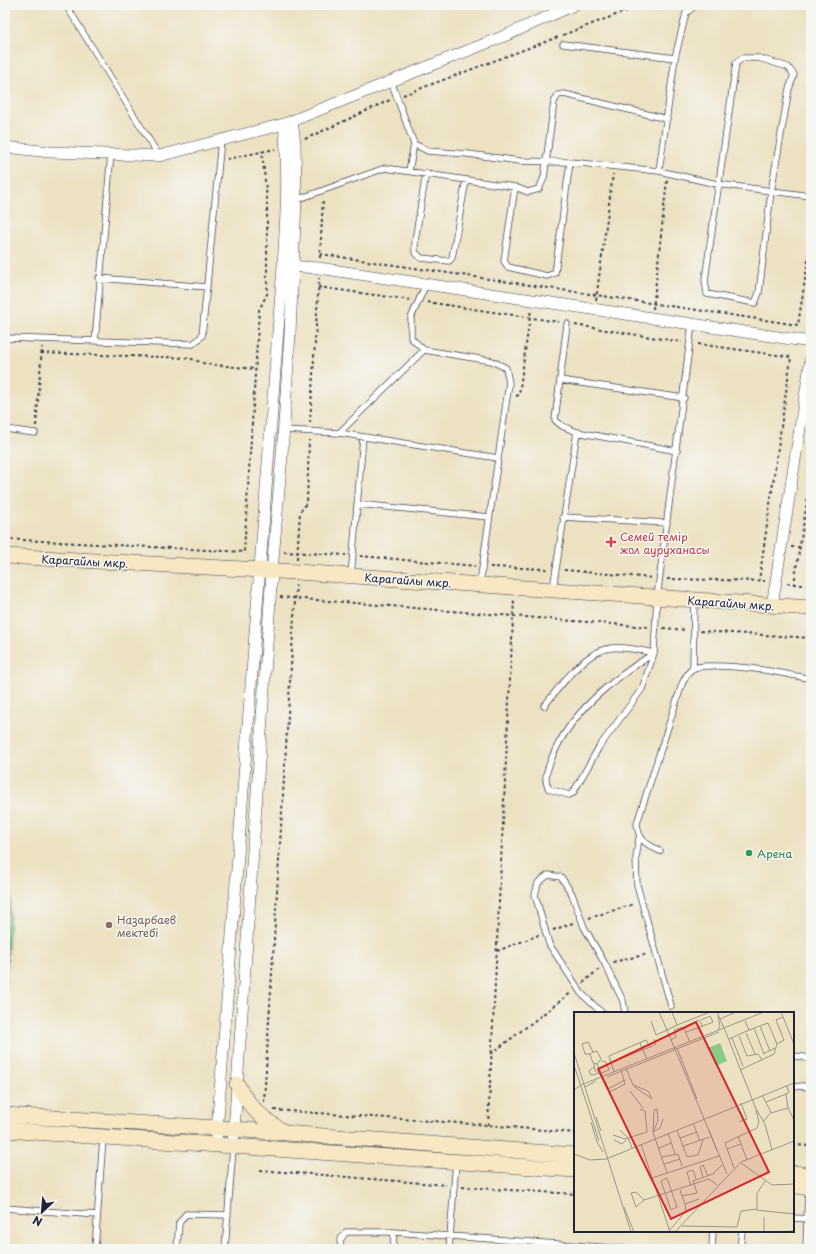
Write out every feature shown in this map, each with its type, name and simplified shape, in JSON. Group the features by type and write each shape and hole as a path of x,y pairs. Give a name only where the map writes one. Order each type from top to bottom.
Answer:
{"street":[{"path":"5,147 50,152 111,153 159,156 288,123 502,37 574,5"},
{"path":"233,1145 236,1084 271,596 266,571 277,332 289,266 296,200 288,123"},
{"path":"216,1144 216,1128 266,571 284,430 289,266 287,200 291,145"},
{"path":"289,266 319,268 811,342"},
{"path":"772,606 811,358"},
{"name":"Карагайлы мкр.","path":"5,556 297,572 811,608"},
{"path":"236,1084 252,1108 265,1120 287,1133"},
{"path":"5,1115 233,1129 574,1155"},
{"path":"5,1130 574,1170"},
{"path":"794,1173 810,1181"},
{"path":"794,1186 810,1181"}],"lane":[{"path":"66,5 159,156"},
{"path":"659,171 675,58 686,12 696,5"},
{"path":"563,44 675,58"},
{"path":"743,58 758,58 788,67 794,75 789,89 771,192 759,293 755,303 748,303 707,294 705,270 717,184 736,63 743,58"},
{"path":"392,81 414,144 409,171"},
{"path":"296,200 385,168 515,187 528,192 539,189 544,178 554,102 558,95 564,94 667,119"},
{"path":"5,338 196,343 202,336 221,140"},
{"path":"414,144 428,152 468,154 520,161 570,162 659,171 717,184 811,196"},
{"path":"95,341 99,278 111,153"},
{"path":"515,187 504,261 508,267 547,276 555,272 570,162"},
{"path":"426,173 415,241 415,252 421,258 449,260 452,258 466,180"},
{"path":"99,278 207,287"},
{"path":"426,284 411,318 411,338 424,350 492,361 506,368 509,383 480,585"},
{"path":"567,324 555,420 562,426 577,432 677,451"},
{"path":"654,653 626,671 581,712 554,753 546,773 545,783 549,789 569,795 573,793 599,746 642,689 654,653 657,598 684,398 692,324"},
{"path":"339,433 424,350"},
{"path":"560,380 684,398"},
{"path":"5,429 36,432"},
{"path":"284,430 339,433 498,458"},
{"path":"552,590 577,432"},
{"path":"351,576 363,437"},
{"path":"357,504 489,517"},
{"path":"563,517 668,523"},
{"path":"693,669 694,601"},
{"path":"544,706 575,669 590,656 609,648 627,648 654,653"},
{"path":"671,1006 641,901 636,874 636,858 640,838 637,823 682,684 693,669 700,666 734,666 766,669 811,679"},
{"path":"640,838 648,845 660,851"},
{"path":"601,1012 578,988 549,944 535,895 538,883 548,875 561,877 572,894 581,920 624,1001 625,1012"},
{"path":"794,1056 804,1057 811,1061"},
{"path":"794,1087 803,1086 811,1088 811,1093"},
{"path":"95,1249 103,1136"},
{"path":"225,1249 233,1145"},
{"path":"806,1249 809,1219 811,1156"},
{"path":"449,1249 456,1162"},
{"path":"5,1208 97,1215"},
{"path":"177,1249 179,1223 186,1214 228,1215"},
{"path":"794,1218 809,1219"},
{"path":"340,1249 340,1240 346,1232 394,1232 560,1247 627,1249"},
{"path":"393,1249 394,1232"},
{"path":"712,1249 713,1232"},
{"path":"740,1249 742,1232"}],"path":[{"path":"219,161 291,145 398,97 642,5"},
{"path":"5,539 244,552 258,310 267,294 267,200 262,151"},
{"path":"595,309 614,166"},
{"path":"652,318 668,173"},
{"path":"264,1109 300,512 307,502 309,431 324,189"},
{"path":"320,254 798,325 811,241"},
{"path":"318,286 690,343 791,356 759,581"},
{"path":"507,398 519,395 534,286"},
{"path":"36,432 42,340"},
{"path":"41,352 188,358 206,364 255,369"},
{"path":"794,584 811,476"},
{"path":"298,552 482,566 555,569 660,579 759,581 811,586"},
{"path":"488,1125 514,588"},
{"path":"271,596 811,638"},
{"path":"496,951 581,920 641,901"},
{"path":"491,1054 578,988 605,964 655,952"},
{"path":"271,1110 488,1125 574,1133"},
{"path":"794,1145 811,1146"},
{"path":"260,1170 454,1186 574,1194"}],"green space":[{"path":"5,890 11,890 5,1003"}],"place":[{"name":"Семей темір жол ауруханасы","path":"611,542"},
{"name":"Арена","path":"749,853"},
{"name":"Назарбаев мектебі","path":"109,925"}]}
